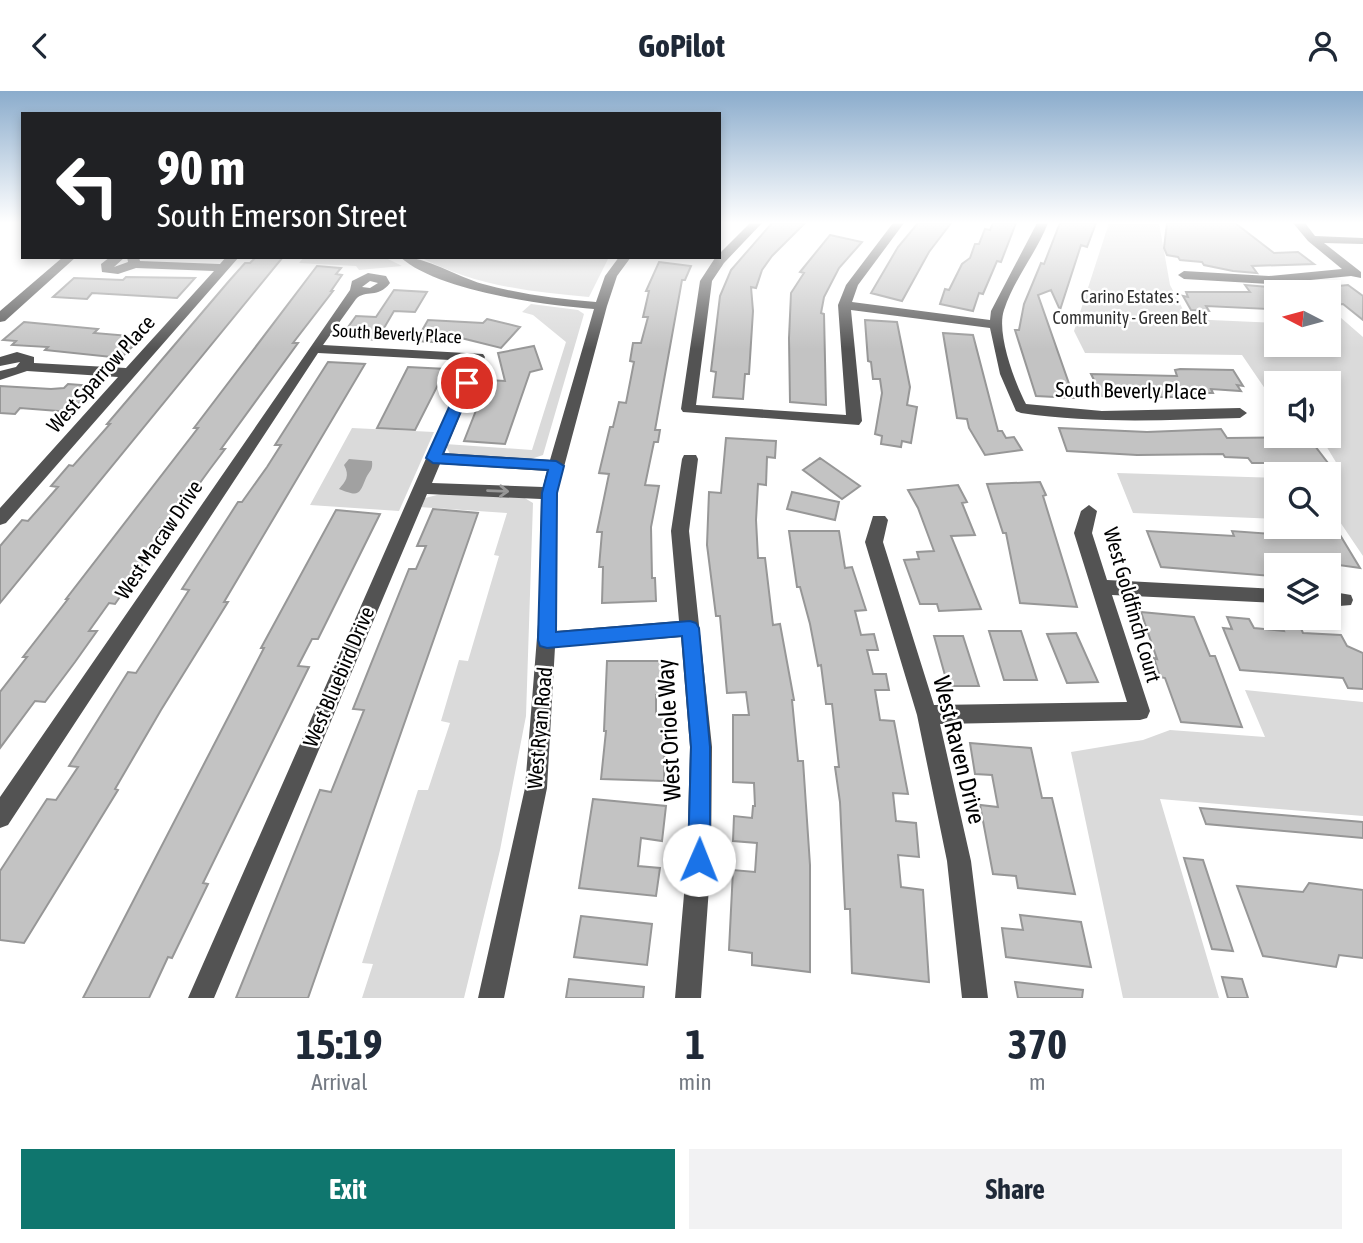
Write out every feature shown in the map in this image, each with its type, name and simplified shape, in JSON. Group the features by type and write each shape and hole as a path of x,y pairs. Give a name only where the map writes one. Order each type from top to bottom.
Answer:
{"street":[{"path":"0,318 60,265"},
{"path":"107,265 106,269 119,270 126,265"},
{"name":"West Sparrow Place","path":"0,519 226,265"},
{"path":"425,265 475,287 601,306"},
{"name":"West Ryan Road","path":"491,998 536,788 547,640 549,493 601,306 611,276 619,265"},
{"path":"716,265 706,281 688,409 854,421 844,305 852,285 867,265"},
{"path":"844,305 995,325 997,311 1021,265"},
{"path":"1184,275 1269,280 1358,275"},
{"name":"West Macaw Drive","path":"0,817 314,349 358,290"},
{"name":"South Beverly Place","path":"995,325 1014,396 1021,408 1129,414 1240,414"},
{"name":"South Beverly Place","path":"314,349 478,357"},
{"path":"0,362 22,356 29,360 26,367"},
{"name":"West Bluebird Drive","path":"201,998 478,357"},
{"path":"0,376 26,367 130,373"},
{"path":"433,458 556,466"},
{"name":"West Oriole Way","path":"688,998 699,860 701,747 680,531 690,459"},
{"path":"459,490 468,460"},
{"path":"421,488 549,493"},
{"name":"West Goldfinch Court","path":"927,715 1140,711 1083,533 1089,512"},
{"name":"West Raven Drive","path":"879,520 874,542 927,715 959,861 975,998"},
{"path":"1100,587 1264,595"},
{"path":"547,640 690,628"}],"green space":[{"path":"343,265 402,266 359,270 356,266"},
{"path":"437,265 605,265 589,297 502,286"},
{"name":"Carino Estates : Community - Green Belt","path":"1095,265 1167,265 1170,285 1188,319 1264,322 1264,357 1341,357 1341,318 1363,337 1363,556 1341,523 1341,462 1336,462 1327,448 1341,448 1341,371 1264,371 1264,387 1242,355 1085,353 1074,331"},
{"path":"531,304 578,310 584,314 543,455 528,460 450,454 445,444 532,450 566,342 533,315 522,312"},
{"path":"352,428 434,432 399,511 310,505"},
{"path":"1117,473 1264,478 1264,518 1133,513"},
{"path":"445,493 523,497 533,503 526,716 500,850 464,998 362,998 373,964 362,963 418,790 428,790 450,723 441,721 459,660 468,661 499,556 494,555 507,513 419,507 425,498"},
{"path":"1245,690 1363,702 1363,816 1160,799 1219,998 1123,998 1071,752 1143,740 1170,730 1265,737"}],"shaded area":[{"path":"349,459 372,461 372,468 362,488 354,494 339,489 346,478 344,465"}],"building":[{"path":"243,265 276,265 0,603 0,546 22,520 28,521 58,487 51,486 69,465 73,466 110,424 107,424"},
{"path":"658,265 691,266 685,280 682,280 655,430 660,430 658,442 654,442 645,485 659,486 651,527 652,578 655,578 656,601 602,603 603,567 599,567 602,532 597,532 609,474 599,473 619,402 626,403 634,362 630,361 633,343 641,343 648,317 643,317 649,291 646,291"},
{"path":"735,265 765,265 756,288 751,287 753,311 749,374 745,374 743,399 713,397 716,372 711,371 720,296"},
{"path":"805,265 841,265 824,297 821,313 824,314 826,405 790,402 791,293 804,273 800,272"},
{"path":"887,265 922,265 902,301 871,293"},
{"path":"961,265 995,265 983,294 979,293 973,311 940,304 945,289 949,290"},
{"path":"1040,265 1074,265 1060,310 1051,290 1038,295 1074,398 1036,396 1015,330 1019,330 1024,304"},
{"path":"1206,265 1273,265 1252,266 1257,273"},
{"path":"317,266 341,268 336,274 342,275 333,291 293,343 298,343 221,449 225,449 181,509 175,509 158,531 165,532 115,604 109,603 89,631 97,631 75,662 45,702 35,701 0,748 0,692 27,657 23,657 198,428 194,428"},
{"path":"126,277 195,278 177,298 92,293 87,299 53,297 74,278 123,280"},
{"path":"1245,285 1264,287 1264,309 1206,306 1209,311 1191,310 1183,296 1188,297 1186,292 1250,292"},
{"path":"1348,285 1363,296 1363,320 1341,304 1341,286"},
{"path":"394,290 427,292 415,312 394,311 377,340 341,337 356,316 376,317"},
{"path":"487,319 520,327 501,348 457,337 454,343 416,341 428,320 483,323"},
{"path":"865,320 897,322 910,387 907,405 917,407 911,443 902,441 901,447 881,444 882,436 875,434 882,393 880,379 873,379 871,362 868,361"},
{"path":"24,322 98,329 94,333 142,337 121,358 45,350 48,347 12,345 16,341 3,340"},
{"path":"943,333 973,335 998,431 1002,431 1006,438 1014,437 1022,450 985,455 969,428 967,419 957,418"},
{"path":"534,346 542,369 530,372 505,444 464,441 488,380 505,381 498,353"},
{"path":"328,362 365,364 224,602 228,602 115,789 118,790 24,943 0,940 0,871 47,799 56,800 78,767 69,766 128,672 136,673 156,642 189,590 182,589 238,502 242,502 267,467 281,445 275,445"},
{"path":"408,367 446,369 415,430 377,428"},
{"path":"1175,370 1233,370 1243,386 1237,385 1241,391 1211,389 1213,393 1174,393 1177,397 1160,397 1157,392 1132,392 1135,397 1102,396 1091,374 1177,376"},
{"path":"68,384 95,386 71,412 20,408 15,414 0,413 0,386 51,389 64,388"},
{"path":"1059,428 1147,432 1221,429 1227,438 1264,438 1264,448 1316,448 1327,462 1252,463 1248,458 1225,457 1223,454 1137,455 1067,451"},
{"path":"726,438 776,441 775,458 767,457 766,485 758,484 758,558 765,558 773,625 780,624 794,700 798,761 803,761 810,865 810,972 752,965 752,953 729,950 733,870 755,872 757,843 733,841 734,816 752,818 755,806 754,783 733,782 733,715 749,715 746,692 727,693 720,616 716,616 707,545 709,492 721,493"},
{"path":"820,458 860,486 842,499 803,470"},
{"path":"1040,482 1077,607 1020,603 1006,533 1003,533 987,484"},
{"path":"958,485 967,502 962,503 975,535 951,536 981,609 939,611 937,604 920,604 904,560 919,559 917,552 934,551 918,508 908,490"},
{"path":"792,492 839,502 835,520 787,509"},
{"path":"433,509 478,513 308,998 236,998 320,790 331,792 364,710 353,709 409,569 416,569 426,546 417,546"},
{"path":"336,510 380,514 318,639 312,639 298,666 309,667 203,883 208,884 172,958 168,957 149,998 83,998 264,648 261,648"},
{"path":"789,531 839,531 845,568 852,567 866,610 855,611 861,635 874,634 878,650 867,650 873,674 886,674 889,690 875,690 880,720 894,721 908,794 893,793 896,821 916,823 919,857 898,855 901,887 923,890 929,982 852,973 850,909 845,909 840,802 835,767 839,767 832,704 826,704 821,665 818,666 810,624 800,587 797,587"},
{"path":"1147,531 1234,536 1232,531 1264,533 1264,539 1341,539 1341,537 1360,568 1341,565 1341,553 1264,553 1264,575 1161,567"},
{"path":"1141,612 1194,617 1210,656 1215,656 1242,727 1181,722 1165,678 1160,677 1154,658 1157,659"},
{"path":"1227,617 1249,619 1254,628 1264,630 1302,630 1303,633 1341,635 1347,646 1363,653 1363,689 1348,688 1343,678 1240,670 1223,628 1232,629"},
{"path":"989,631 1021,631 1037,680 1004,680"},
{"path":"1076,633 1098,682 1067,683 1047,634"},
{"path":"934,636 963,636 979,686 948,686"},
{"path":"607,661 663,661 663,695 656,695 656,714 665,714 664,781 601,779 606,731"},
{"path":"970,743 1031,748 1042,798 1052,798 1075,894 1018,888 1016,876 993,874 980,805 998,807 992,775 975,774"},
{"path":"593,799 666,806 662,841 641,838 638,866 660,868 656,896 579,888"},
{"path":"1200,808 1363,822 1363,838 1206,824"},
{"path":"1184,858 1203,860 1233,951 1212,949"},
{"path":"1309,883 1363,890 1363,958 1339,955 1336,967 1263,956 1237,886 1303,892"},
{"path":"1020,915 1081,922 1091,967 1006,957 1002,928 1023,930"},
{"path":"581,916 652,924 647,965 574,957"},
{"path":"1222,977 1242,979 1248,998 1228,998"},
{"path":"569,979 644,987 643,998 566,998"},
{"path":"1015,982 1083,990 1082,998 1018,998"}],"route":[{"path":"467,383 433,458 556,466 549,493 547,640 690,628 701,747 699,860"}]}
